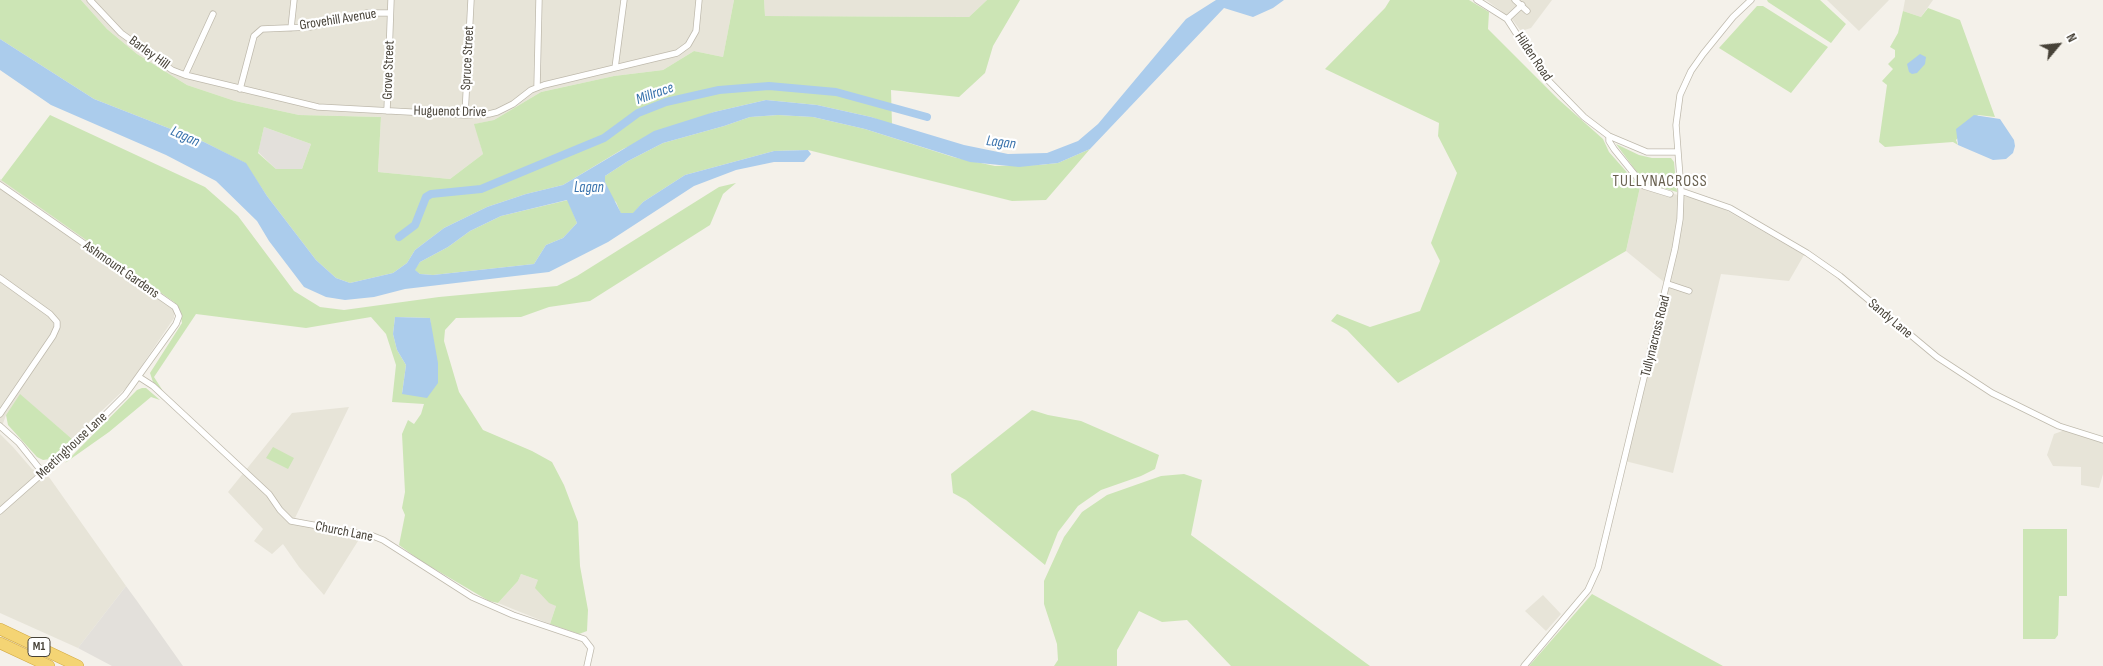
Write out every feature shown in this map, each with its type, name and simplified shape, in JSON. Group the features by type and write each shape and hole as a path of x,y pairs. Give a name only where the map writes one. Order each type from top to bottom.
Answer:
{"highway":[{"name":"M1","path":"0,629 78,666"},
{"name":"M1","path":"0,643 49,666"}],"street":[{"name":"Barley Hill","path":"90,0 121,33 172,70 185,75 213,14"},
{"path":"291,28 294,0"},
{"name":"Grove Street","path":"387,111 391,0"},
{"name":"Spruce Street","path":"465,115 472,0"},
{"path":"537,87 539,0"},
{"path":"615,68 624,0"},
{"name":"Huguenot Drive","path":"185,75 240,90 318,107 465,115 489,114 497,112 537,87 669,56 683,49 696,31 699,0"},
{"name":"Hilden Road","path":"1477,0 1507,19 1543,75 1584,117 1610,136 1647,152 1678,152"},
{"path":"1515,0 1522,4 1527,11"},
{"name":"Tullynacross Road","path":"1524,666 1568,615 1593,581 1625,462 1668,284 1680,219 1681,191 1676,124 1680,95 1691,72 1703,54 1732,17 1751,0"},
{"path":"1507,19 1522,4"},
{"name":"Grovehill Avenue","path":"240,90 254,36 257,32 267,28 310,27 368,13 390,13"},
{"name":"Hilden Road","path":"1610,136 1609,140 1614,149 1644,186 1670,194"},
{"name":"Ashmount Gardens","path":"0,185 177,310 179,316 176,324 139,377"},
{"name":"Sandy Lane","path":"1681,191 1730,208 1771,234 1807,253 1840,276 1937,357 1992,393 2059,426 2103,440"},
{"path":"0,278 54,317 57,326 54,336 0,414"},
{"path":"1668,284 1689,291"},
{"name":"Meetinghouse Lane","path":"0,511 117,404 139,377"},
{"name":"Church Lane","path":"139,377 153,386 257,482 291,521 373,536 383,540 472,597 513,615 584,639 591,648 587,666"},
{"path":"0,426 18,443 43,473"}],"shaded area":[{"path":"81,0 734,0 723,57 694,51 663,70 614,76 541,92 494,120 475,124 483,154 450,179 378,172 381,117 299,115 235,101 187,85 137,54 107,29"},
{"path":"764,0 987,0 969,17 765,16"},
{"path":"1486,0 1552,0 1531,28 1521,31 1512,19"},
{"path":"1827,0 1889,0 1859,31"},
{"path":"1905,0 1933,0 1921,17 1903,11"},
{"path":"264,127 311,144 302,169 276,169 258,152"},
{"path":"0,179 174,302 174,318 128,386 72,439 20,395 6,415 0,432"},
{"path":"1640,187 1693,198 1724,209 1804,255 1789,281 1721,274 1673,473 1621,460 1664,282 1626,251"},
{"path":"349,407 294,520 360,531 358,541 324,595 299,567 283,544 272,554 254,541 263,529 228,492 292,413"},
{"path":"2065,430 2103,442 2103,474 2099,488 2081,485 2081,467 2053,466 2047,455 2054,434"},
{"path":"0,434 32,469 49,477 126,586 78,648 0,613"},
{"path":"521,574 538,580 556,606 550,624 498,603 518,581"},
{"path":"126,586 183,666 112,666 78,648"},
{"path":"1543,595 1561,614 1546,631 1525,611"}],"green space":[{"path":"0,0 81,0 107,29 137,54 187,85 235,101 299,115 381,117 378,172 450,179 483,154 474,124 494,120 541,92 614,76 663,70 694,51 723,57 734,0 764,0 765,16 969,17 987,0 1020,0 993,46 985,73 959,97 891,90 892,125 871,117 817,105 766,100 714,112 623,149 563,185 526,194 487,207 444,228 415,250 407,263 393,273 350,283 336,278 316,260 267,196 245,163 204,142 94,99 0,39","holes":["264,127 311,144 302,169 276,169 258,153"]},
{"path":"1390,0 1469,0 1489,12 1488,29 1558,99 1603,139 1609,152 1640,187 1626,251 1398,383 1347,330 1331,321 1337,314 1370,327 1420,311 1440,261 1431,243 1457,173 1438,136 1439,123 1325,69 1385,8"},
{"path":"1767,0 1820,0 1846,24 1831,43"},
{"path":"1757,6 1763,6 1828,47 1791,93 1719,48"},
{"path":"1928,8 1960,20 1995,117 1978,115 1956,140 1958,145 1953,142 1885,147 1879,142 1887,85 1882,81 1893,69 1888,64 1895,57 1895,50 1890,47 1898,33 1903,11 1921,17"},
{"path":"50,115 205,187 238,216 294,291 320,307 344,310 439,297 557,286 577,276 719,187 736,183 723,194 710,225 590,301 549,307 521,317 456,318 445,330 444,341 459,392 483,430 532,451 552,462 564,485 578,522 580,566 588,610 587,631 579,634 550,624 556,606 549,603 535,588 538,580 521,574 518,581 498,603 489,601 421,561 399,545 405,515 402,508 405,492 402,434 408,420 414,424 421,414 424,404 392,402 396,365 386,334 371,317 306,328 196,314 154,377 163,391 154,385 150,373 182,323 180,312 174,302 1,180","holes":["395,317 430,318 431,329 402,394 406,365 397,350 393,334"]},
{"path":"778,115 813,117 865,129 953,157 995,166 1058,163 1090,149 1046,200 1012,201 808,150 774,151 685,175 643,202 633,214 621,214 616,202 612,199 605,182 605,176 628,161 663,143 750,117"},
{"path":"1616,144 1639,155 1652,158 1671,158 1674,162 1677,192 1649,184 1642,179"},
{"path":"568,200 577,223 563,238 546,245 534,264 433,275 420,274 414,270 420,262 448,247 470,231 501,216"},
{"path":"146,388 160,400 151,397 109,432 65,463 137,390"},
{"path":"20,394 72,439 50,459 43,460 37,457 8,425 6,415"},
{"path":"1032,410 1081,421 1159,455 1155,469 1101,490 1078,506 1058,532 1045,565 966,500 953,493 951,474"},
{"path":"273,447 294,458 288,469 266,458"},
{"path":"1184,474 1202,480 1191,535 1370,666 1231,666 1187,620 1162,622 1139,611 1117,650 1117,666 1054,666 1058,660 1057,644 1044,604 1044,581 1064,537 1082,512 1107,495 1161,476"},
{"path":"2023,529 2067,529 2067,596 2059,596 2058,635 2055,639 2023,639"},
{"path":"1592,594 1679,642 1723,666 1529,666"}],"water":[{"name":"Lagan","path":"1216,0 1284,0 1273,8 1253,17 1224,8 1090,149 1058,163 1019,167 970,162 865,129 813,117 778,115 750,117 663,143 628,161 605,176 605,182 621,213 633,213 643,202 685,175 774,151 808,150 811,154 804,162 774,162 736,170 694,186 608,242 549,272 405,289 374,297 345,300 326,297 304,287 269,241 257,221 216,181 166,155 51,105 0,70 0,39 94,99 204,142 246,163 267,196 316,260 336,278 350,283 393,273 407,263 415,250 444,228 487,207 526,194 563,185 654,131 714,112 766,100 817,105 871,117 964,145 1008,154 1047,153 1078,141 1098,124 1186,19","holes":["567,200 577,223 563,238 546,245 534,264 433,275 420,274 415,270 420,262 448,247 470,231 501,216"]},
{"path":"1920,54 1926,57 1925,64 1917,73 1912,74 1909,72 1907,64"},
{"path":"1974,115 2000,119 2014,140 2013,153 2006,159 1993,160 1958,145 1956,129"},
{"path":"395,317 430,318 438,363 438,383 427,398 402,394 406,365 397,350 393,334"}],"waterway":[{"name":"Millrace","path":"399,237 415,225 426,197 431,194 481,189 604,138 638,113 666,102 719,90 769,86 836,92 927,117"}],"district":[{"name":"TULLYNACROSS","path":"1660,182"}]}
